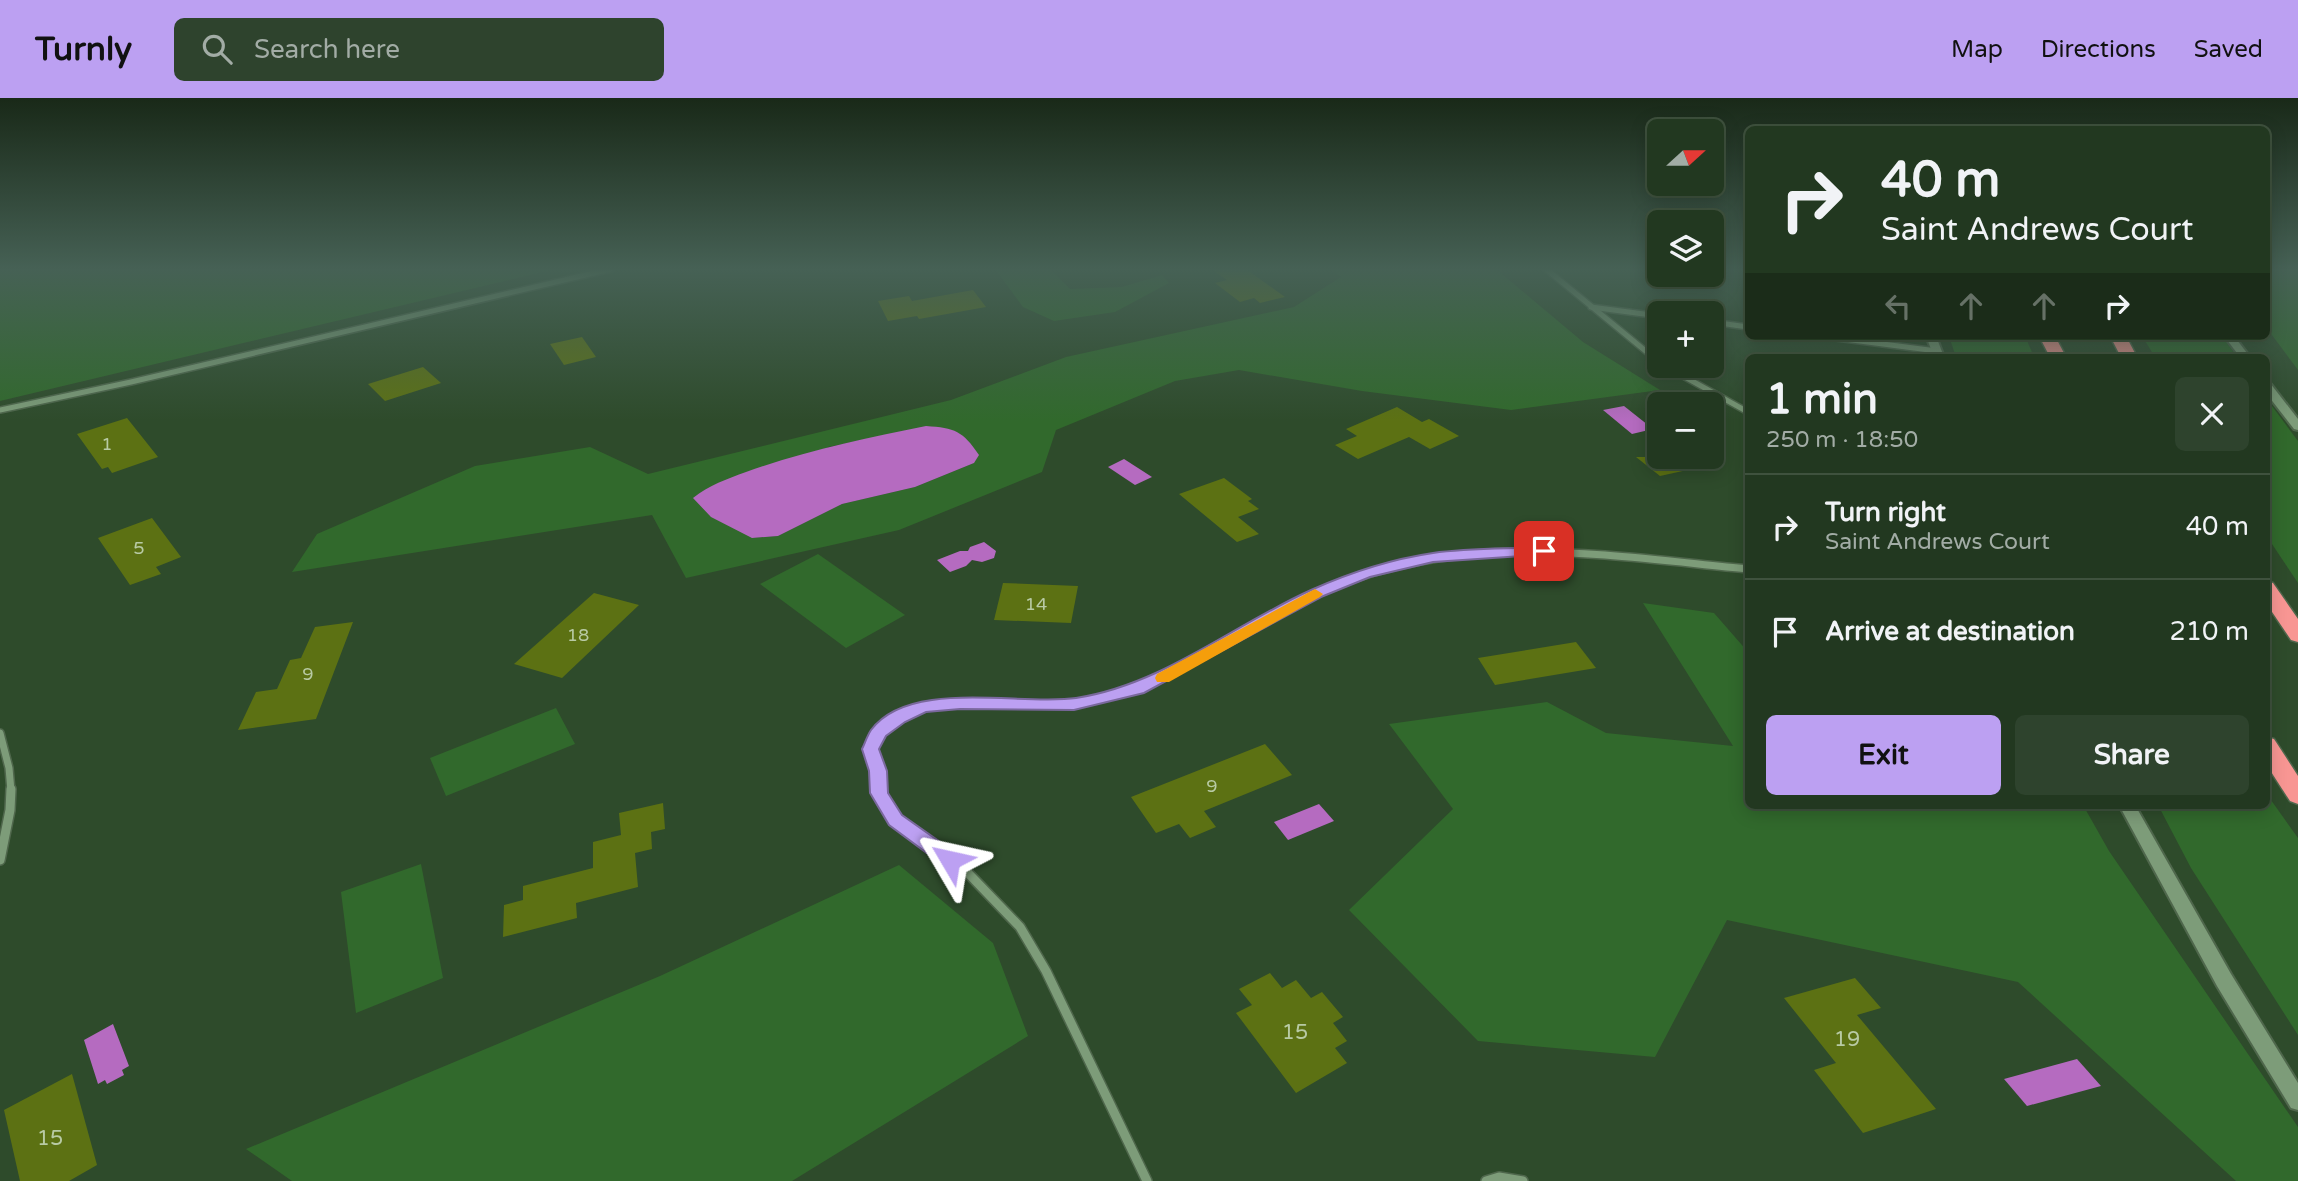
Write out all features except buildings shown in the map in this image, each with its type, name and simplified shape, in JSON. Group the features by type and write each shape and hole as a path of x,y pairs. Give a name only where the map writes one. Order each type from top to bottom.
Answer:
{"highway":[{"path":"2270,593 2298,635"},
{"path":"2270,751 2298,795"}],"main road":[{"path":"2232,340 2243,354"},
{"path":"2270,390 2298,427"},
{"path":"2129,809 2224,980 2298,1101"}],"street":[{"path":"0,410 392,320"},
{"path":"1607,320 1647,352"},
{"path":"1724,324 1745,327"},
{"path":"1847,340 1938,354"},
{"path":"1687,378 1745,410"},
{"path":"1147,1181 1046,971 1020,927 968,873 895,820 879,793 878,771 871,749 879,732 899,718 924,707 960,704 1074,704 1139,689 1316,593 1365,574 1433,558 1544,551 1745,569"},
{"path":"0,733 11,769 12,807 0,860"},
{"path":"1486,1181 1499,1177 1523,1181"}],"green space":[{"path":"0,320 343,320 0,401"},
{"path":"1237,320 1556,320 1583,342 1660,390 1511,410 1362,391 1239,370 1175,381 1056,430 1042,472 899,530 686,578 652,515 292,572 317,534 475,466 590,447 648,474 951,400 1066,357","holes":["926,427 974,463 915,487 842,504 778,536 752,538 828,447"]},
{"path":"2270,320 2298,320 2298,370 2270,332"},
{"path":"1950,340 2027,340 2033,354 1955,354"},
{"path":"2144,340 2225,340 2235,354 2153,354"},
{"path":"2270,403 2298,441 2298,583 2270,541"},
{"path":"818,554 905,615 846,648 760,584"},
{"path":"1643,603 1714,613 1745,649 1745,809 2085,809 2109,851 2298,1127 2298,1181 2236,1181 2018,982 1727,920 1655,1057 1478,1041 1349,910 1453,809 1389,724 1547,702 1606,733 1733,746"},
{"path":"556,708 575,744 446,796 430,758"},
{"path":"2270,799 2298,838 2298,1035 2191,868 2160,809 2270,809"},
{"path":"421,864 443,978 356,1013 341,892"},
{"path":"899,865 993,943 1028,1036 792,1181 292,1181 246,1149 660,976"}],"shaded area":[{"path":"1624,406 1647,424 1647,430 1632,434 1603,410"},
{"path":"926,426 944,428 963,436 979,455 974,463 915,487 842,504 778,536 752,538 711,517 693,498 718,483 768,464"},
{"path":"1124,459 1152,477 1135,485 1108,467"},
{"path":"984,542 996,551 994,558 982,562 972,560 966,566 950,572 937,560 960,551 968,551 970,547"},
{"path":"1319,804 1334,821 1288,840 1274,822"},
{"path":"113,1024 129,1066 122,1070 124,1075 107,1084 105,1080 98,1084 84,1040"},
{"path":"2077,1059 2101,1086 2027,1106 2004,1079"}],"slow traffic":[{"path":"1163,678 1315,594"}],"route":[{"path":"950,860 895,820 879,793 878,771 871,749 879,732 899,718 924,707 960,704 1074,704 1139,689 1316,593 1365,574 1433,558 1544,551"}]}
